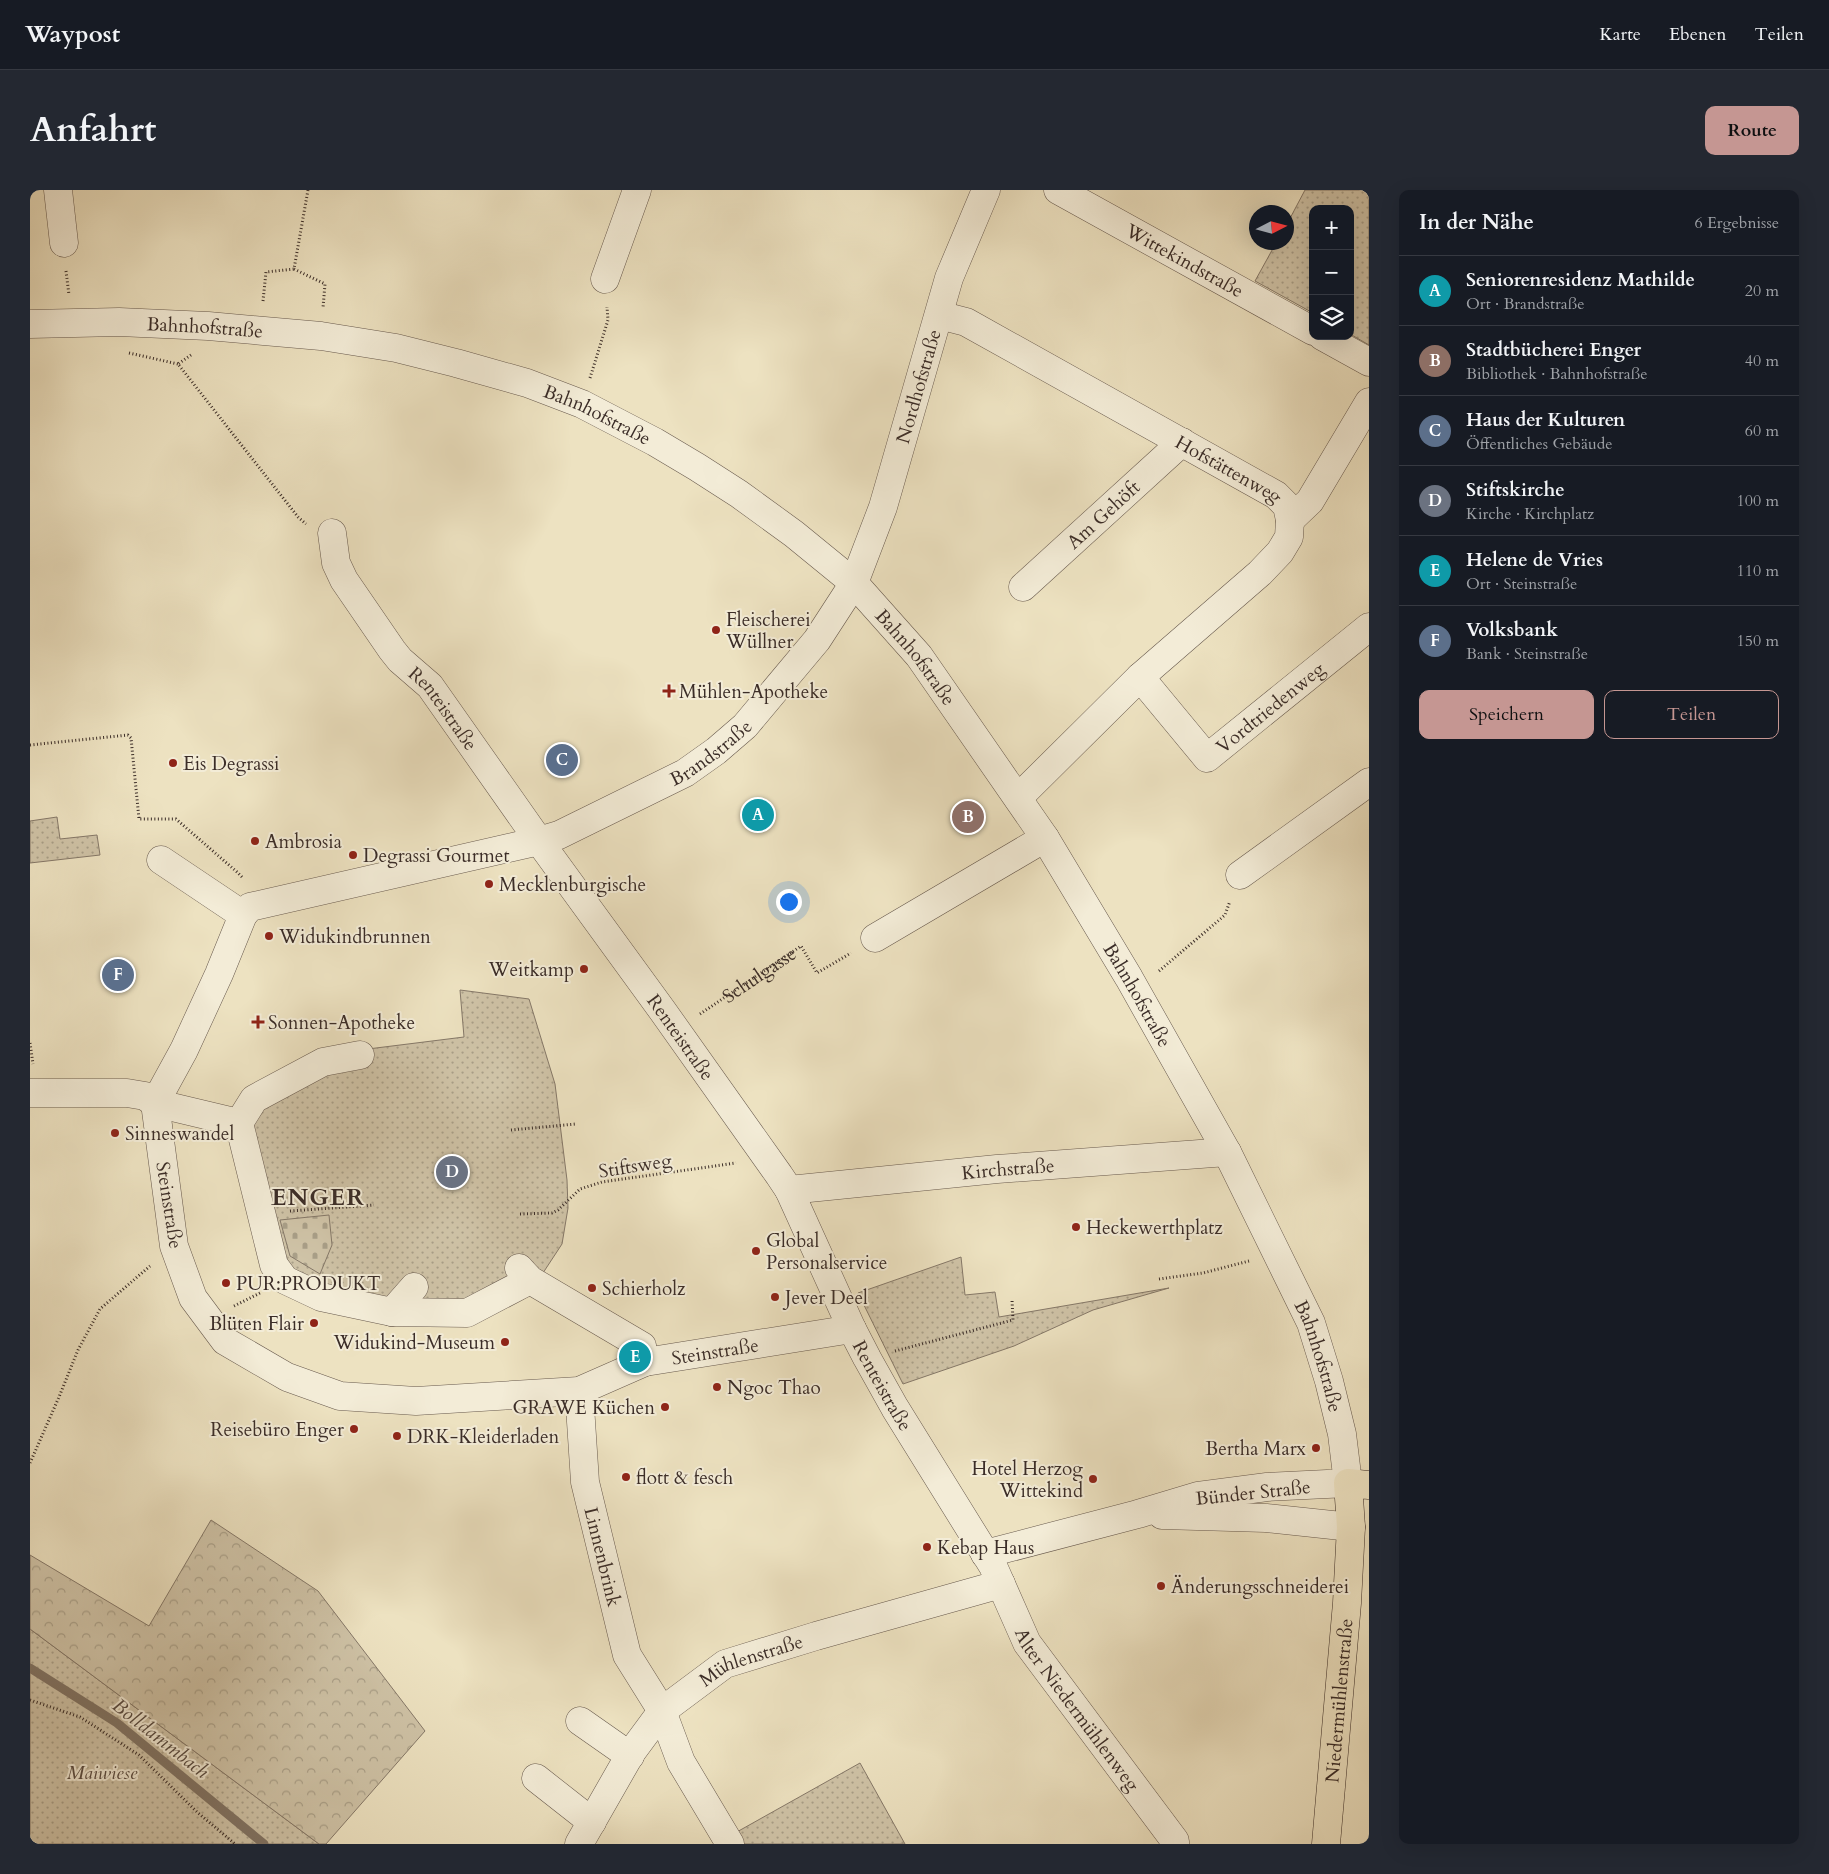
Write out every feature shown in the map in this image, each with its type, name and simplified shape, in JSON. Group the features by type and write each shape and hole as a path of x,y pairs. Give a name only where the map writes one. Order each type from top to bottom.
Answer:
{"main road":[{"name":"Bahnhofstraße","path":"1358,1484 1360,1526"},
{"name":"Niedermühlenstraße","path":"1326,1844 1347,1603 1360,1526"}],"street":[{"path":"58,190 64,243"},
{"path":"605,279 637,190"},
{"name":"Nordhofstraße","path":"854,583 883,507 949,278 986,190"},
{"name":"Wittekindstraße","path":"1058,190 1309,329"},
{"name":"Hofstättenweg","path":"939,315 966,322 1276,495 1287,506 1290,520 1289,537 1280,552 1260,573 1140,677 1018,798"},
{"name":"Bahnhofstraße","path":"30,324 119,322 208,326 321,336 396,348 456,362 527,383 582,404 655,442 717,479 794,534 854,583 919,656 1045,838 1129,978 1227,1152 1311,1323 1330,1381 1342,1434 1358,1484"},
{"path":"1329,340 1369,362"},
{"path":"1290,520 1310,501 1369,402"},
{"name":"Am Gehöft","path":"1023,587 1182,442"},
{"name":"Renteistraße","path":"332,533 336,563 344,580 392,650 400,660 430,686 789,1190 852,1330 867,1358 895,1408 993,1568"},
{"name":"Brandstraße","path":"539,841 580,826 650,792 685,774 716,752 745,726 817,640 854,583"},
{"name":"Vordtriedenweg","path":"1140,677 1207,758 1369,627"},
{"path":"1240,875 1369,782"},
{"path":"866,944 1045,838"},
{"path":"161,860 249,910 539,841"},
{"path":"155,1103 184,1050 249,910"},
{"path":"360,1055 323,1062 254,1098 239,1123 274,1266 285,1280 321,1297 392,1312 467,1313 524,1274 642,1346 646,1362"},
{"path":"30,1092 145,1096 155,1103 239,1123"},
{"name":"Steinstraße","path":"155,1103 174,1246 193,1298 225,1341 286,1377 340,1396 416,1401 579,1391 646,1362 852,1330"},
{"name":"Kirchstraße","path":"789,1190 997,1169 1227,1152"},
{"path":"392,1312 414,1287"},
{"name":"Linnenbrink","path":"579,1391 585,1482 627,1655 662,1711 681,1762 730,1844"},
{"name":"Bünder Straße","path":"993,1568 1138,1514 1198,1496 1267,1487 1358,1484"},
{"name":"Bünder Straße","path":"1138,1514 1266,1518 1360,1526"},
{"name":"Mühlenstraße","path":"585,1833 630,1756 662,1711 725,1664 816,1636 993,1568"},
{"name":"Alter Niedermühlenweg","path":"993,1568 1027,1643 1175,1841 1175,1844"},
{"path":"580,1721 630,1756"},
{"path":"536,1778 585,1833"}],"path":[{"path":"294,268 308,190"},
{"path":"64,243 72,323"},
{"path":"260,330 266,272 294,268 325,284 321,336"},
{"path":"582,404 608,320 605,279"},
{"path":"208,326 202,348 178,364 298,517 307,525 332,533"},
{"path":"30,745 128,735 131,738 139,819 172,818 179,821 237,872 244,881 249,910"},
{"path":"1129,978 1158,971 1225,915 1240,875"},
{"name":"Schulgasse","path":"676,1030 801,946 818,973 866,944"},
{"path":"511,1130 576,1124"},
{"name":"Stiftsweg","path":"520,1214 552,1213 558,1210 580,1189 602,1182 738,1163 761,1151"},
{"path":"282,1212 374,1205"},
{"path":"30,1463 78,1350 100,1309 174,1246"},
{"path":"1159,1278 1204,1273 1277,1251"},
{"path":"209,1319 285,1280"},
{"path":"867,1358 1013,1320 1012,1300"},
{"path":"30,1700 80,1717 139,1755 197,1812 235,1844"}],"green space":[{"path":"1305,190 1369,190 1369,345 1354,336 1354,205 1309,205 1309,311 1255,281 1272,250 1294,250 1294,211"},
{"path":"57,817 60,839 97,835 100,855 30,863 30,821"},
{"path":"460,990 529,999 555,1084 567,1180 568,1208 562,1244 541,1276 468,1315 320,1302 259,1241 251,1097 320,1055 464,1037"},
{"path":"329,1215 332,1245 320,1274 290,1256 280,1220"},
{"path":"961,1257 965,1295 995,1292 999,1317 1169,1288 1093,1310 1014,1346 903,1384 858,1293"},
{"path":"211,1520 318,1591 425,1731 326,1844 319,1844 30,1629 30,1555 149,1626"},
{"name":"Maiwiese","path":"30,1629 319,1844 30,1844"},
{"path":"860,1763 905,1844 742,1844 735,1833"}],"waterway":[{"name":"Bolldammbach","path":"30,1668 117,1723 264,1844"}],"place":[{"name":"Fleischerei Wüllner","path":"716,630"},
{"name":"Mühlen-Apotheke","path":"669,691"},
{"name":"Haus der Kulturen","path":"562,760"},
{"name":"Eis Degrassi","path":"173,763"},
{"name":"Seniorenresidenz Mathilde","path":"758,815"},
{"name":"Stadtbücherei Enger","path":"968,817"},
{"name":"Ambrosia","path":"255,841"},
{"name":"Degrassi Gourmet","path":"353,855"},
{"name":"Mecklenburgische","path":"489,884"},
{"name":"Widukindbrunnen","path":"269,936"},
{"name":"Weitkamp","path":"584,969"},
{"name":"Volksbank","path":"118,975"},
{"name":"Sonnen-Apotheke","path":"258,1022"},
{"name":"Sinneswandel","path":"115,1133"},
{"name":"Stiftskirche","path":"452,1172"},
{"name":"Heckewerthplatz","path":"1076,1227"},
{"name":"Global Personalservice","path":"756,1251"},
{"name":"PUR:PRODUKT","path":"226,1283"},
{"name":"Schierholz","path":"592,1288"},
{"name":"Jever Deel","path":"775,1297"},
{"name":"Blüten Flair","path":"314,1323"},
{"name":"Widukind-Museum","path":"505,1342"},
{"name":"Helene de Vries","path":"635,1357"},
{"name":"Ngoc Thao","path":"717,1387"},
{"name":"GRAWE Küchen","path":"665,1407"},
{"name":"Reisebüro Enger","path":"354,1429"},
{"name":"DRK-Kleiderladen","path":"397,1436"},
{"name":"Bertha Marx","path":"1316,1448"},
{"name":"flott & fesch","path":"626,1477"},
{"name":"Hotel Herzog Wittekind","path":"1093,1479"},
{"name":"Kebap Haus","path":"927,1547"},
{"name":"Änderungsschneiderei","path":"1161,1586"}],"district":[{"name":"ENGER","path":"318,1197"}]}
